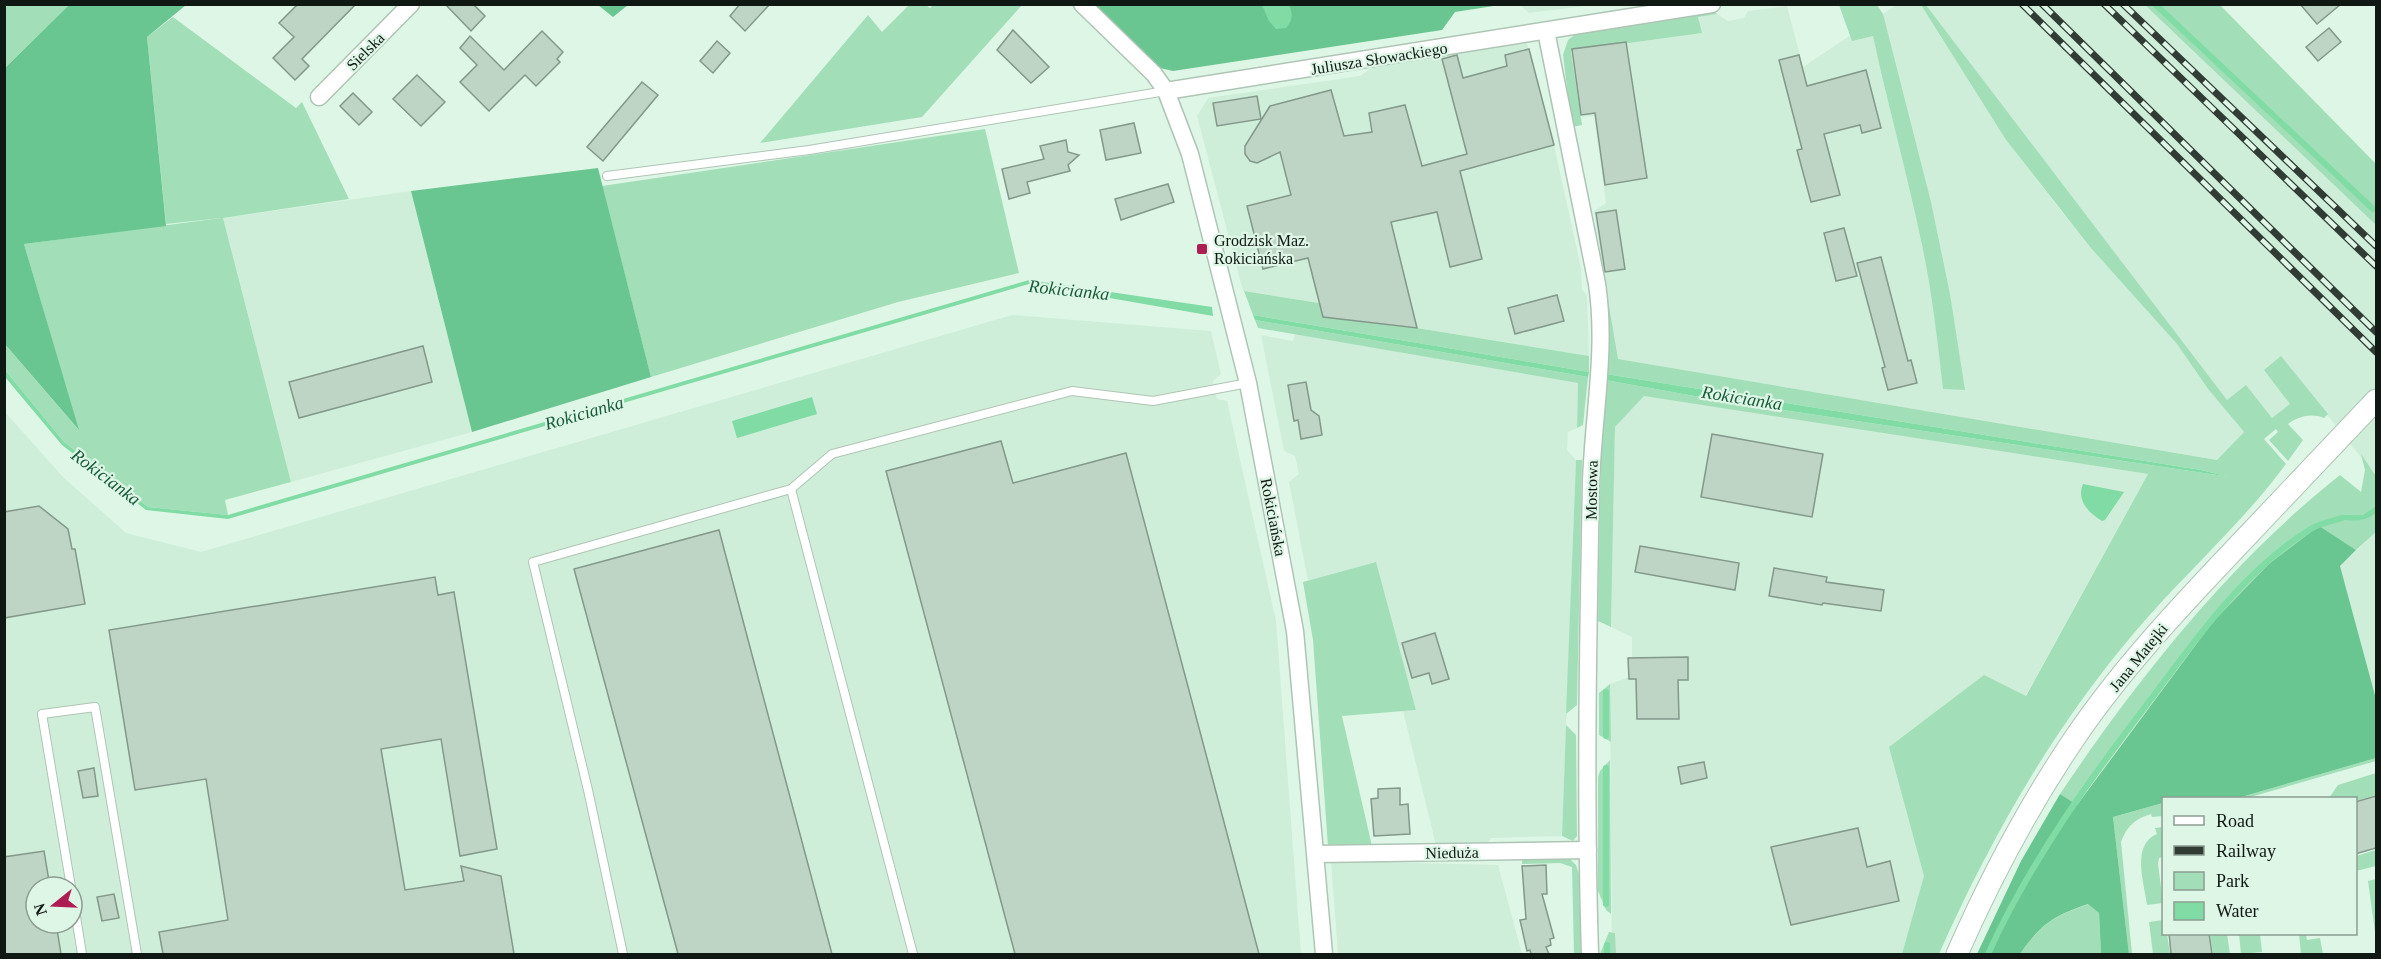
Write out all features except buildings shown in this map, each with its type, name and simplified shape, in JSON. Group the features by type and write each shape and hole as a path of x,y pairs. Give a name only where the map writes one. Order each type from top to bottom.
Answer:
{"street":[{"name":"Sielska","path":"319,98 411,4"},
{"path":"1082,4 1154,74 1166,91"},
{"name":"Juliusza Słowackiego","path":"1166,91 1712,4"},
{"name":"Mostowa","path":"1546,31 1597,284 1601,326 1592,442 1589,580 1590,954"},
{"name":"Rokiciańska","path":"1166,91 1190,154 1248,383 1295,631 1324,954"},
{"name":"Jana Matejki","path":"1957,954 2006,851 2075,737 2154,637 2376,400"},
{"name":"Nieduża","path":"1316,854 1588,850"}],"lane":[{"path":"607,176 809,150 1166,91"},
{"path":"623,954 588,790 532,562 791,489 832,454 1072,391 1153,401 1248,383"},
{"path":"791,489 913,954"},
{"path":"69,875 42,714 96,706 137,954"},
{"path":"79,935 82,954"}],"shaded area":[{"path":"69,5 186,5 147,37 166,226 24,244 79,430 4,343 5,68"},
{"path":"598,5 628,5 613,17"},
{"path":"1095,5 1500,5 1455,12 1442,30 1173,71 1160,68"},
{"path":"1520,5 1593,5 1529,13"},
{"path":"1896,5 1921,5 2006,140 2061,211 2177,344 2208,389 2244,432 2217,460 1617,359 1594,211 1606,203 1594,116 1583,117 1573,51 1701,33 1698,17 1717,14 1728,21 1744,18 1748,11 1787,6 1803,67"},
{"path":"1926,5 2145,5 2376,225 2376,476 2281,357 2291,404 2272,418 2227,401"},
{"path":"1527,43 1554,145 1581,268 1582,290 1587,295 1589,356 1417,328 1323,317 1319,303 1243,291 1197,116 1208,98 1360,76 1376,65"},
{"path":"598,168 651,377 472,432 411,191"},
{"path":"411,191 472,432 291,482 223,218"},
{"path":"1012,315 1211,331 1221,374 1213,381 1214,390 1217,399 1227,401 1276,621 1301,954 5,954 4,411 63,477 126,533 201,552"},
{"path":"1295,334 1579,383 1577,428 1568,432 1567,450 1576,460 1562,836 1491,838 1488,843 1436,845 1403,711 1416,710 1375,562 1308,581 1289,482 1299,474 1295,456 1284,451 1261,335 1293,341"},
{"path":"1644,395 2148,474 2005,733 1902,954 1612,954 1610,684 1629,677 1628,658 1632,658 1632,637 1611,627 1615,427"},
{"path":"2319,526 2356,550 2340,566 2376,699 2376,758 2241,797 2162,797 2162,803 2113,817 2129,954 2101,954 2099,913 2088,904 2049,922 2020,954 1977,954 2021,861 2060,794 2077,805 2212,623 2269,564"},
{"path":"2376,532 2376,699 2340,566"},
{"path":"1331,861 1498,865 1522,954 1338,954"}],"green space":[{"path":"5,4 69,4 69,5 5,68"},
{"path":"909,5 926,5 930,8 933,5 1022,5 922,117 760,143 868,15 882,32"},
{"path":"1839,5 1877,5 1883,14 1931,202 1950,294 1965,390 1943,389 1923,251 1873,36 1852,41"},
{"path":"1921,5 1926,5 2227,400 2246,385 2272,418 2290,404 2264,370 2281,356 2328,414 2324,418 2306,416 2288,424 2303,440 2288,461 2269,440 2278,432 2276,429 2264,439 2286,464 2250,508 2134,633 2076,708 2001,827 1939,954 1902,954 1924,876 1889,747 1984,675 2026,696 2148,474 1644,396 1615,427 1611,627 1598,621 1602,384 1605,380 1717,400 2230,477 2201,470 1606,374 1605,303 1608,300 1618,359 2217,460 2244,432 2208,389 2177,344 2091,248 2006,140"},
{"path":"2145,5 2220,5 2376,164 2376,225"},
{"path":"1713,10 1717,14 1698,17 1702,33 1571,51 1582,125 1572,127 1563,55 1568,40 1577,33"},
{"path":"173,17 296,108 302,102 349,199 223,218 291,482 225,500 228,515 148,507 64,442 5,370 4,343 78,429 24,244 221,218 166,224 147,37"},
{"path":"985,129 1019,273 898,302 651,377 602,186"},
{"path":"1244,291 1319,303 1323,317 1417,328 1589,356 1589,372 1253,315"},
{"path":"1255,320 1588,377 1583,425 1577,428 1578,383 1258,328"},
{"path":"2361,454 2376,476 2376,532 2356,550 2319,527 2209,627 2076,805 2060,794 2121,707 2154,665 2188,624 2261,545 2340,475 2361,492 2365,470"},
{"path":"1576,460 1582,460 1577,705 1566,714"},
{"path":"1376,562 1416,710 1342,716 1372,846 1328,846 1313,640 1303,582"},
{"path":"1610,684 1611,742 1599,735 1599,693"},
{"path":"1566,725 1576,735 1577,836 1573,841 1562,836"},
{"path":"2376,758 2376,761 2250,797 2241,797"},
{"path":"1610,760 1611,914 1606,910 1598,891 1598,777 1600,771"},
{"path":"2376,773 2376,795 2357,801 2357,797 2330,797 2338,785"},
{"path":"2162,803 2162,816 2152,817 2151,814 2140,818 2129,827 2121,842 2132,954 2129,954 2113,817"},
{"path":"2162,827 2162,857 2159,858 2158,864 2162,903 2147,905 2141,865 2142,855 2149,839 2157,834 2155,828"},
{"path":"2376,850 2376,866 2357,871 2357,856"},
{"path":"1522,857 1568,857 1576,865 1579,874 1581,954 1574,954 1572,867 1560,863 1522,864"},
{"path":"2376,879 2376,932 2375,932 2368,881"},
{"path":"2089,904 2099,913 2101,954 2020,954 2049,922"},
{"path":"2162,920 2162,935 2167,935 2170,954 2153,954 2149,922"},
{"path":"1609,932 1615,933 1616,954 1600,954"},
{"path":"2210,935 2227,935 2230,954 2213,954"},
{"path":"2239,935 2260,935 2262,952 2241,954"},
{"path":"2299,935 2306,935 2307,940 2320,938 2323,954 2301,954"}],"water":[{"path":"1262,5 1289,5 1292,17 1286,28 1276,29 1269,21"},
{"name":"Rokicianka","path":"1029,280 1212,307 1213,316 1029,284 228,519 146,510 62,445 5,377 5,370 64,442 148,507 228,515"},
{"path":"1253,315 1589,372 1588,377 1255,320"},
{"name":"Rokicianka","path":"1606,374 2201,470 2230,477 1717,400 1605,380"},
{"path":"812,397 817,414 737,438 732,421"},
{"path":"2083,484 2124,492 2105,520 2097,518 2085,506 2081,496"},
{"path":"2376,506 2376,513 2363,520 2338,518 2341,515 2363,515"}],"waterway":[{"path":"2155,4 2373,209"},
{"path":"1988,954 2023,885 2064,820 2108,757 2206,627 2243,584 2286,546 2313,528 2342,518"},
{"path":"1606,692 1606,736"},
{"path":"1606,768 1606,904"},
{"path":"1607,945 1607,954"}],"railway":[{"path":"2022,4 2376,352"},
{"path":"2042,4 2376,332"},
{"path":"2104,4 2376,266"},
{"path":"2123,4 2376,246"}],"place":[{"name":"Grodzisk Maz. Rokiciańska","path":"1202,249"}]}
